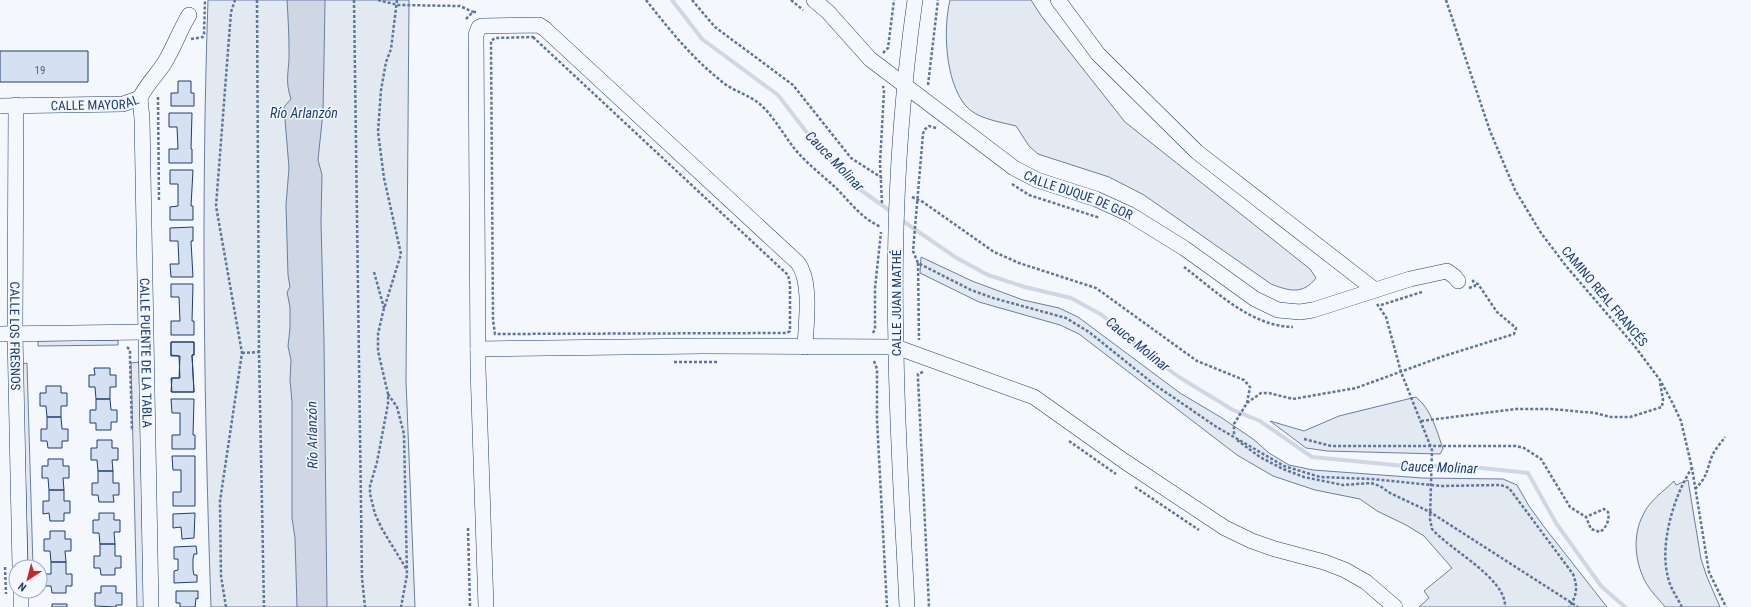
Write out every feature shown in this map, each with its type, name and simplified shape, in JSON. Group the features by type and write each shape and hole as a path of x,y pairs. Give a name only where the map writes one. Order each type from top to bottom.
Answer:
{"street":[{"name":"CALLE DUQUE DE GOR","path":"814,0 828,12 870,59 1014,168 1037,180 1096,199 1129,214 1184,248 1266,306 1278,310 1300,312 1313,310 1410,279 1447,271 1455,277 1458,282"},
{"name":"CALLE JUAN MATHÉ","path":"906,607 896,347 896,245 906,85 915,0"},
{"path":"1058,0 1098,54 1196,152 1374,290"},
{"name":"CALLE MAYORAL","path":"0,106 123,104 140,98 145,88 154,79 165,61 189,15"},
{"path":"486,607 478,348 476,35 479,27 539,25 556,38 798,263 805,274 806,285 805,347"},
{"name":"CALLE PUENTE DE LA TABLA","path":"140,98 142,119 151,607"},
{"name":"CALLE LOS FRESNOS","path":"16,106 7,334 20,559"},
{"path":"7,334 145,332"},
{"path":"478,348 896,347 1034,397 1124,461 1225,528 1263,545 1324,562 1345,570 1366,582 1395,607"}],"path":[{"path":"186,42 188,39 203,37 204,35 205,0"},
{"path":"226,607 220,571 220,501 242,353 216,206 231,12 235,0"},
{"path":"257,0 259,352 264,607"},
{"path":"354,0 362,578 365,607"},
{"path":"378,0 398,5 460,6 473,12 480,12"},
{"path":"397,0 398,5 391,49 386,62 381,90 378,132 384,178 401,254 384,308 378,334 378,351 388,394 382,438 370,486 370,494 375,514 382,529 407,570"},
{"path":"646,0 679,42 697,61 721,82 750,96 763,107 803,158 837,189 859,214 869,222 881,227 875,288 875,329"},
{"path":"692,0 715,27 786,79 798,91 836,141 851,158 881,178 898,195 923,202 994,252 1019,263 1096,288 1197,361 1244,380 1250,387 1247,403 1234,424 1235,437 1260,457 1290,472 1330,483 1351,485 1371,483 1380,486 1390,493 1430,512 1578,607"},
{"path":"791,0 809,14"},
{"path":"882,53 888,48 894,0"},
{"path":"929,91 928,84 938,0"},
{"name":"CAMINO REAL FRANCÉS","path":"1446,0 1490,131 1515,190 1532,219 1552,248 1633,344 1660,380 1681,421 1692,468 1709,572 1726,607"},
{"path":"464,23 473,12"},
{"path":"533,37 783,269 790,279 791,326 790,331 787,333 548,334 498,335 494,331 491,41 495,38 533,37"},
{"path":"880,84 884,91 880,163 882,192"},
{"path":"158,95 159,206"},
{"path":"915,217 913,252 918,263 918,337 919,341 923,345"},
{"path":"918,263 971,290 992,298 1066,318 1089,332 1155,385 1235,437 1284,466 1320,477 1372,479 1431,485 1501,485 1513,491 1573,574 1577,584 1576,592 1569,607"},
{"path":"374,272 384,308"},
{"path":"1247,403 1261,393 1274,394 1293,399 1356,388 1441,357 1514,334 1516,328 1497,312 1478,284 1474,283 1471,274"},
{"path":"1374,290 1378,306 1386,317 1401,372 1431,447 1430,512 1432,529 1493,582 1503,596 1505,607"},
{"path":"125,346 130,350 132,435"},
{"path":"242,353 259,352"},
{"path":"870,359 876,364 877,369 877,420 887,607"},
{"path":"666,362 725,362"},
{"path":"929,607 918,378 921,372 930,375"},
{"path":"1421,421 1516,409 1551,409 1595,413 1611,417 1635,416 1662,407 1663,399 1660,380"},
{"path":"388,394 397,407 403,425 407,570 406,587 401,607"},
{"path":"1695,490 1703,482 1709,470 1712,455 1725,437"},
{"path":"1066,439 1120,477"},
{"path":"1304,439 1331,446 1516,446 1524,448 1541,459 1570,507 1586,517 1591,530 1600,532 1604,529 1609,517 1608,512 1604,509 1586,517"},
{"path":"1682,607 1667,576 1667,540 1675,503 1684,479 1692,468"},
{"path":"1132,485 1202,532"},
{"path":"468,524 470,607"}],"shaded area":[{"path":"208,0 409,0 406,381 415,607 211,607 204,304"},
{"path":"950,0 1031,0 1042,17 1125,122 1310,269 1316,278 1306,287 1295,290 1290,290 1271,284 1144,195 1109,177 1038,154 1029,146 1016,126 982,117 970,110 958,94 953,82 947,54 946,39"},
{"path":"921,257 972,281 1023,300 1059,308 1078,317 1180,393 1222,418 1253,439 1269,453 1289,465 1313,470 1422,478 1503,479 1517,485 1529,506 1545,528 1607,607 1419,607 1429,598 1424,591 1452,568 1424,536 1406,525 1377,511 1360,499 1315,490 1273,476 1237,455 1079,334 1060,325 979,302 920,273"},
{"path":"118,340 118,345 38,346 38,341"},
{"path":"139,362 144,607 137,607 131,363"},
{"path":"27,363 33,559 28,559 22,364"},
{"path":"1416,397 1426,408 1433,421 1443,449 1440,454 1327,451 1306,448 1270,421 1304,431 1339,416"},
{"path":"1688,480 1701,559 1720,607 1665,607 1648,586 1639,567 1636,540 1640,523 1646,510 1653,501 1674,481 1676,485"}],"water":[{"name":"Río Arlanzón","path":"287,0 325,0 323,112 318,160 322,175 321,221 327,607 297,607 295,538 292,518 292,402 290,380 291,360 288,346 290,307 287,292 290,287 288,275 286,205 289,168 284,107 291,99 288,86 289,31"}],"building":[{"path":"0,51 88,51 88,82 0,82"},
{"path":"178,81 191,81 191,93 194,93 194,106 171,106 171,93 178,93"},
{"path":"169,113 192,113 192,163 169,163 169,149 178,149 177,127 169,127"},
{"path":"170,170 193,170 191,206 193,206 193,220 170,220 170,207 178,206 178,184 170,184"},
{"path":"193,227 193,241 191,241 193,277 171,277 170,264 179,264 178,241 170,241 170,228"},
{"path":"171,284 193,284 192,321 194,321 194,335 171,335 171,321 180,321 179,297 171,297"},
{"path":"171,342 194,342 194,355 192,355 194,392 172,392 171,378 180,378 179,356 171,355"},
{"path":"171,342 194,342 194,355 192,355 194,392 171,392 172,378 179,378 180,356 171,356"},
{"path":"94,368 110,368 110,375 116,375 116,387 110,387 110,399 96,399 95,387 89,387 89,375 95,375"},
{"path":"46,386 61,386 61,393 67,393 67,406 61,406 61,417 47,417 46,406 40,406 40,393 46,393"},
{"path":"96,399 110,399 111,410 117,410 117,422 111,422 111,430 96,430 96,423 90,423 90,410 96,410"},
{"path":"171,399 194,399 193,435 195,435 195,449 172,449 172,435 180,435 180,413 172,413"},
{"path":"47,417 61,417 62,429 68,429 68,441 62,441 62,448 48,448 47,441 41,441 41,429 47,429"},
{"path":"97,440 112,440 112,448 118,448 118,460 112,460 113,471 98,471 97,460 91,460 91,448 97,448"},
{"path":"172,456 195,456 195,506 173,506 173,492 181,492 181,470 173,470"},
{"path":"48,459 63,459 63,466 69,466 69,478 63,478 64,490 49,490 48,478 42,478 42,466 48,466"},
{"path":"98,471 113,471 113,483 119,483 119,495 113,495 114,502 99,502 98,495 92,495 92,483 98,483"},
{"path":"49,490 64,490 64,501 70,501 70,513 64,513 64,521 50,521 49,513 43,514 43,501 49,501"},
{"path":"99,513 114,513 114,520 120,520 120,532 114,532 115,544 100,544 99,533 93,533 93,520 99,520"},
{"path":"195,513 194,538 182,539 181,527 173,528 173,514"},
{"path":"50,531 65,531 65,539 71,539 71,551 65,551 66,562 51,562 50,551 44,551 44,539 50,539"},
{"path":"100,544 115,544 115,556 121,556 121,568 115,568 115,575 101,575 100,568 94,568 94,556 100,556"},
{"path":"196,546 197,554 194,554 193,570 194,575 197,575 197,582 174,583 174,571 178,570 178,559 174,559 174,547"},
{"path":"51,562 66,562 66,574 72,574 72,586 66,586 66,593 52,593 51,586 48,586 48,574 51,574"},
{"path":"101,586 116,586 116,593 122,593 122,605 116,605 116,607 95,606 95,593 101,593"},
{"path":"176,591 198,591 198,599 196,598 195,607 180,607 180,603 176,603"},
{"path":"52,604 67,604 67,607 52,607"}],"waterway":[{"name":"Cauce Molinar","path":"672,0 702,39 778,95 821,151 858,188 893,213"},
{"name":"Cauce Molinar","path":"900,219 955,257 988,275 1025,287 1071,298 1102,315 1143,351 1179,377 1233,410 1260,421 1312,457 1405,466 1463,466 1528,473 1556,523 1601,586 1625,607"}]}
